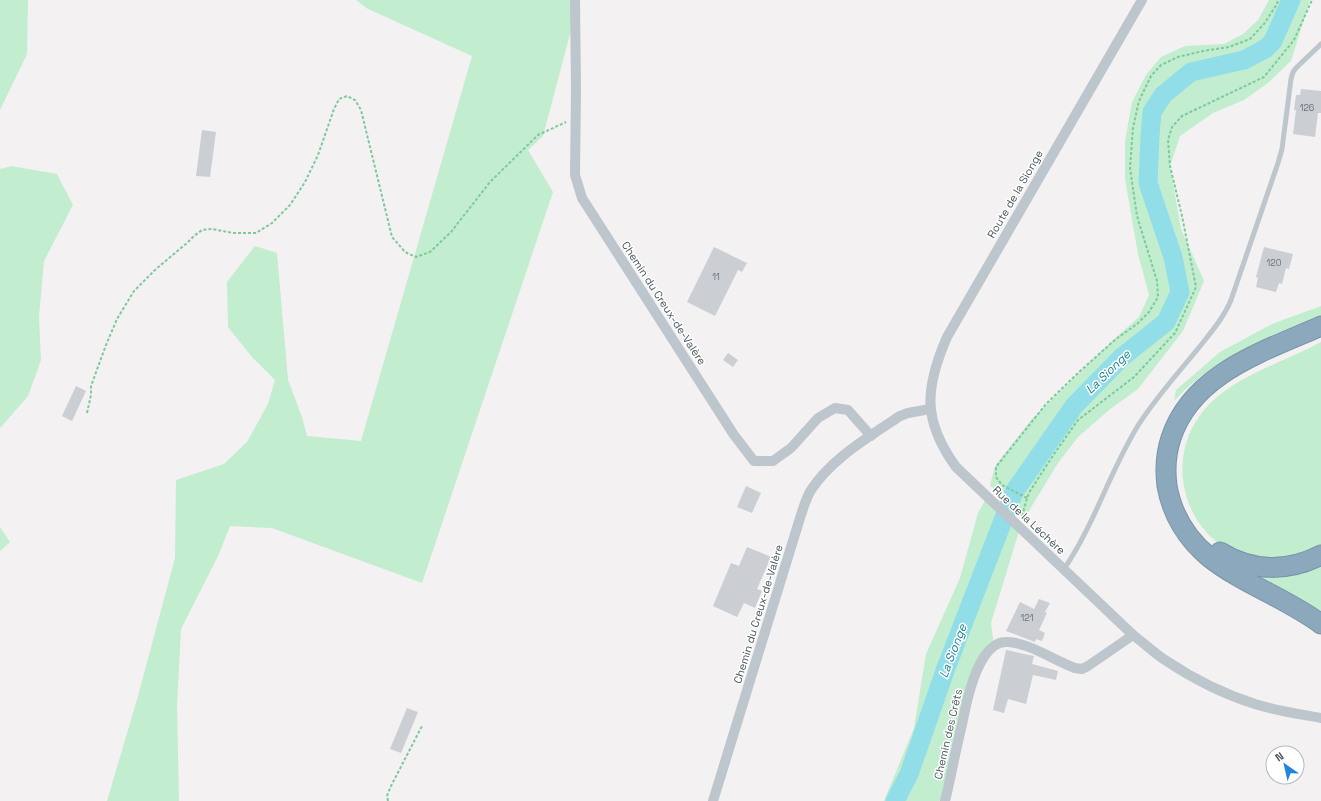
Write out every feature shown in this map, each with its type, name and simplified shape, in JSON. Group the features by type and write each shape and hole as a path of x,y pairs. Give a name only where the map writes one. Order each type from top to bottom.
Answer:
{"highway":[{"path":"1321,326 1243,362 1217,378 1201,391 1185,409 1174,428 1169,444 1166,468 1168,490 1174,511 1185,532 1203,551 1228,570 1293,605 1321,624"},
{"path":"1321,335 1242,373 1223,385 1206,399 1192,416 1183,432 1178,448 1176,473 1179,496 1191,523 1208,544 1228,557 1248,565 1272,568 1298,565 1321,555"}],"street":[{"name":"Route de la Sionge","path":"930,409 930,389 934,372 947,337 1142,0"},
{"name":"Chemin du Creux-de-Valère","path":"574,1 575,175 582,198 734,435 754,461 773,462 791,448 818,418 835,408 848,410 871,436"},
{"name":"Chemin du Creux-de-Valère","path":"713,801 800,518 810,491 824,473 846,453 900,416 908,412 930,409"},
{"name":"Rue de la Léchère","path":"930,409 933,425 947,454 956,467 1133,635 1163,659 1190,676 1219,690 1255,704 1321,718"},
{"name":"Chemin des Crêts","path":"945,801 966,705 979,668 984,657 991,649 998,644 1009,642 1034,650 1075,668 1082,669 1097,661 1133,635"}],"lane":[{"path":"1064,569 1078,547 1128,443 1140,423 1216,326 1228,308 1278,163 1282,148 1293,72 1321,44"}],"path":[{"path":"1027,498 1002,485 996,477 996,467 1046,404 1116,339 1137,324 1149,312 1158,297 1157,281 1137,216 1130,168 1133,128 1139,101 1151,76 1161,65 1178,57 1229,47 1250,39 1264,24 1278,0"},
{"path":"1020,528 1027,498 1054,454 1078,420 1134,377 1175,333 1196,287 1182,216 1170,166 1168,140 1172,127 1182,116 1264,77 1294,40 1312,0"},
{"path":"87,413 92,395 91,386 106,345 117,319 134,291 156,269 202,230 212,229 233,233 256,233 272,223 290,205 305,182 318,155 339,99 347,96 355,100 361,110 392,237 405,252 416,257 430,252 451,232 490,182 538,134 564,123 575,116"},
{"path":"388,801 390,786 422,726"}],"green space":[{"path":"0,0 28,0 27,54 0,110"},
{"path":"356,0 579,0 543,136 528,150 553,192 422,583 272,528 230,526 218,556 181,629 177,705 179,801 107,801 138,696 175,558 176,480 224,464 247,442 268,404 275,380 252,357 228,327 227,282 255,246 277,253 288,380 302,417 307,436 361,441 472,56 368,9"},
{"path":"1269,0 1310,0 1291,61 1268,83 1244,100 1213,113 1180,136 1170,166 1181,229 1204,281 1183,331 1138,389 1109,410 1078,437 1058,463 1027,514 1019,516 990,485 995,466 1031,420 1112,341 1139,317 1149,295 1138,254 1125,179 1125,141 1132,102 1146,75 1161,57 1185,46 1224,44 1243,34 1258,20"},
{"path":"11,166 57,174 73,205 44,261 39,317 41,360 28,396 0,428 0,169"},
{"path":"1321,306 1321,316 1261,340 1224,360 1206,372 1174,401 1176,390 1220,352 1272,324"},
{"path":"1321,342 1321,548 1302,557 1257,560 1231,550 1218,543 1205,531 1195,516 1188,501 1184,484 1182,467 1184,450 1198,418 1209,404 1223,392 1255,373"},
{"path":"987,497 1020,528 991,623 994,646 979,668 945,801 884,801 914,728 926,654 960,578 978,513"},
{"path":"0,527 10,542 0,551"},
{"path":"1321,560 1321,619 1229,562"}],"building":[{"path":"1301,89 1321,91 1321,113 1318,113 1315,137 1293,134 1296,95 1300,95"},
{"path":"202,130 216,132 210,177 196,176"},
{"path":"714,247 747,263 742,272 738,270 715,316 687,302"},
{"path":"1264,247 1293,254 1289,269 1286,268 1282,284 1279,283 1276,292 1256,287 1258,278 1256,277"},
{"path":"728,353 738,360 733,367 723,360"},
{"path":"76,386 86,391 72,421 62,416"},
{"path":"746,486 761,493 752,513 737,507"},
{"path":"747,547 771,557 757,589 762,591 755,608 744,603 737,617 713,606 731,563 739,566"},
{"path":"1039,599 1050,603 1045,612 1047,613 1039,630 1045,633 1042,641 1036,639 1035,642 1006,631 1020,602 1034,609"},
{"path":"1006,650 1034,656 1032,664 1058,671 1056,680 1033,675 1026,704 1008,699 1004,713 993,710"},
{"path":"407,708 418,712 401,753 390,749"}],"waterway":[{"name":"La Sionge","path":"895,801 909,774 946,668 1014,492 1074,406 1122,357 1166,322 1180,292 1173,257 1148,183 1152,112 1163,95 1191,72 1244,60 1265,49 1273,41 1291,0"}]}
